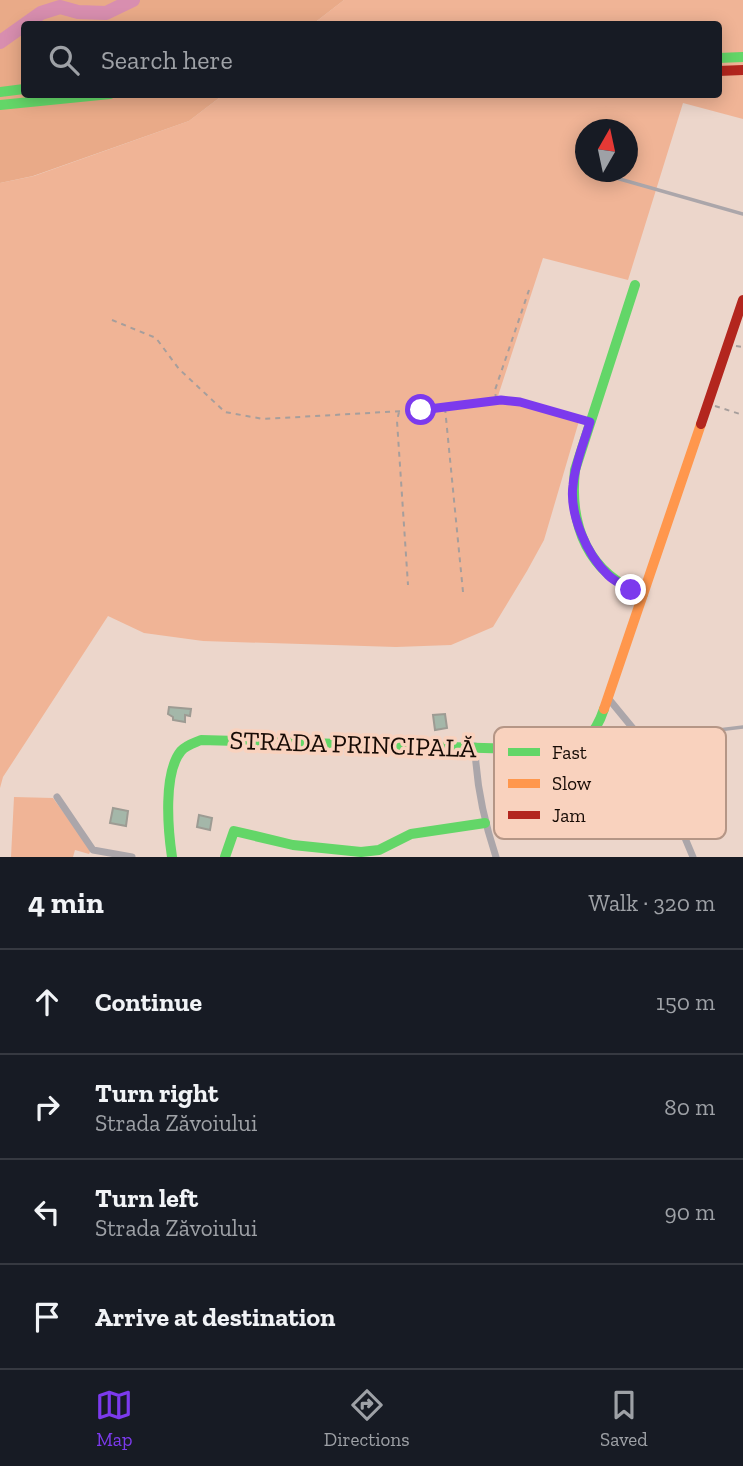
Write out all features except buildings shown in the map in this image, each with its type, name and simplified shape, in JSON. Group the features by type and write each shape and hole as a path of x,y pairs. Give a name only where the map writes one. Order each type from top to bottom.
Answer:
{"main road":[{"path":"722,58 743,57"},
{"path":"722,71 743,70"},
{"path":"0,92 21,89"},
{"path":"0,105 70,98"},
{"path":"635,285 575,470 572,489 575,512 586,543 609,576 643,594"},
{"name":"STRADA PRINCIPALĂ","path":"595,727 608,698 743,300"},
{"name":"STRADA PRINCIPALĂ","path":"172,857 168,812 176,762 181,751 201,740 494,748"},
{"path":"225,857 234,831 319,849 361,852 380,850 396,839 411,834 485,823"}],"street":[{"path":"608,698 632,727"},
{"path":"475,746 485,823 496,857"},
{"path":"57,797 93,849 132,857"},
{"path":"685,839 693,857"}],"lane":[{"path":"630,182 743,214"}],"path":[{"path":"497,400 495,390 529,290"},
{"path":"112,320 156,338 179,369 225,412 263,419 399,411 497,400 520,402 590,422"},
{"path":"708,404 743,415"},
{"path":"445,407 463,592"},
{"path":"399,411 397,421 408,585"}],"shaded area":[{"path":"0,0 344,0 317,21 21,21 21,98 219,98 189,121 33,176 0,183"},
{"path":"344,0 743,0 743,119 683,103 628,280 543,258 498,396 579,421 544,540 493,627 451,645 396,647 203,641 144,633 108,616 3,777 0,788 0,183 34,176 189,121 219,98 722,98 722,21 317,21"},
{"path":"14,797 53,798 91,850 89,854 75,850 73,857 11,857"}],"waterway":[{"path":"30,21 41,13 60,7 78,12 106,13 133,0"},
{"path":"0,42 21,27"}],"traffic: fast":[{"path":"722,58 743,57"},
{"path":"0,92 21,89"},
{"path":"0,105 70,98"},
{"path":"635,285 575,470 574,491 579,529 596,561 608,574 643,594"},
{"path":"595,727 604,709"},
{"path":"172,857 168,817 171,773 181,751 201,740 494,748"},
{"path":"225,857 234,831 293,845 361,852 379,850 411,834 485,823"}],"traffic: slow":[{"path":"604,709 701,424"}],"traffic: jam":[{"path":"722,71 743,70"},
{"path":"701,424 743,300"}],"route":[{"path":"421,410 501,400 547,408 590,422 575,470 572,489 575,512 586,543 596,560 609,576 631,590"}]}
